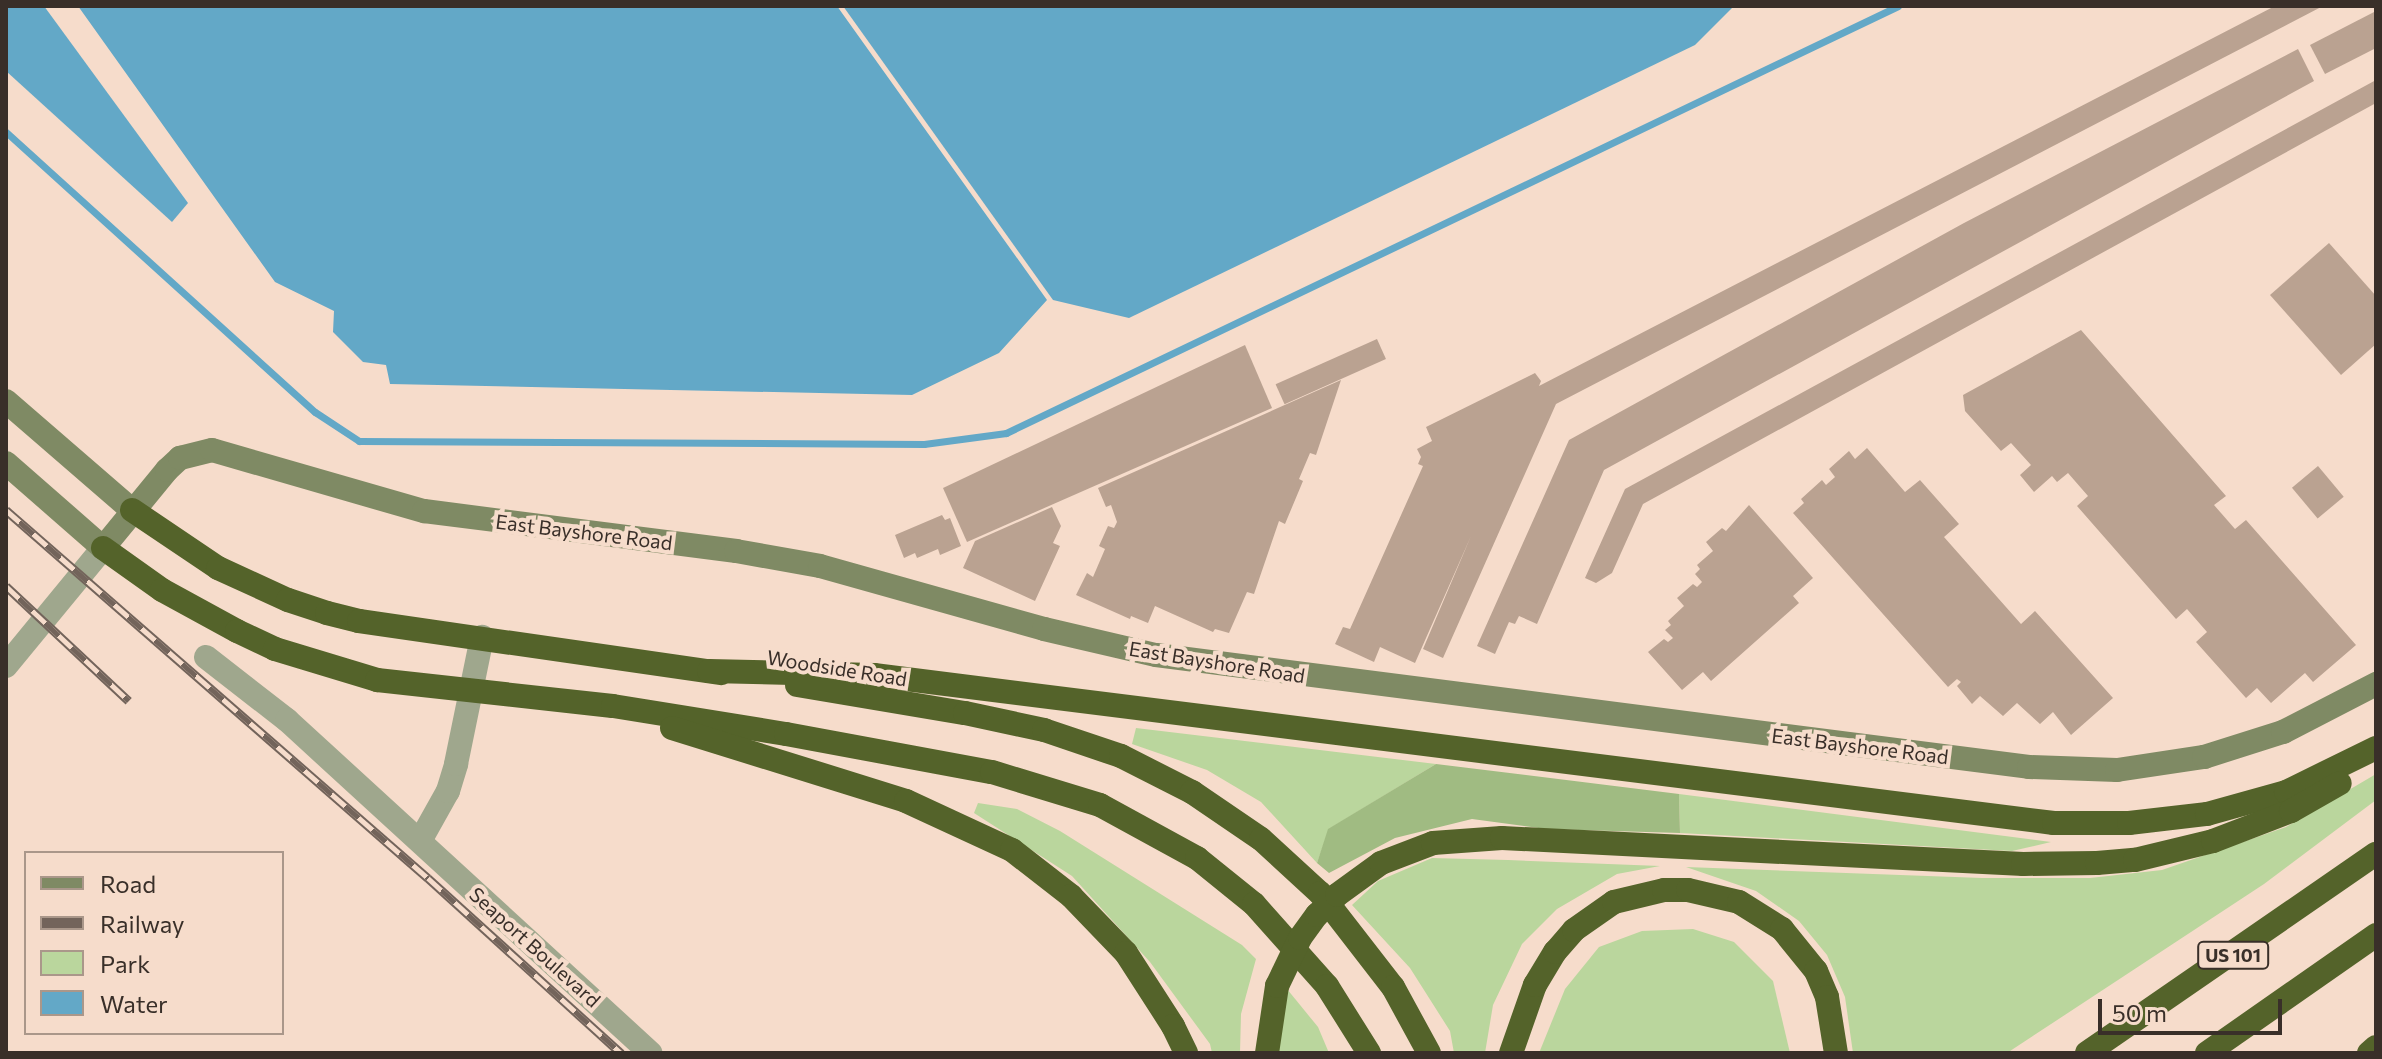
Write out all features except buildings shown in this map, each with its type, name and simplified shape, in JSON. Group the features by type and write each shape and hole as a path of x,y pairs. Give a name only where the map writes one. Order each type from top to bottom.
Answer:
{"highway":[{"name":"Woodside Road","path":"132,510 187,550 288,600 359,621 709,671 1004,720 1082,741 1158,773 1249,830 1320,893 1393,987 1429,1053"},
{"path":"103,548 200,613 275,649 377,680 672,715 955,765 1030,781 1100,805 1197,858 1254,904 1327,986 1369,1053"},
{"path":"709,671 874,675 2054,823 2129,823 2207,814 2286,792 2376,748"},
{"path":"549,698 669,728 906,801 1012,850 1071,896 1126,953 1166,1014 1186,1053"},
{"path":"1267,1053 1271,1011 1281,974 1300,938 1337,895 1381,863 1433,843 1502,838 2023,864 2135,860 2250,829 2327,791 2376,760"},
{"name":"US 101","path":"2087,1053 2376,854"},
{"path":"1511,1053 1535,985 1555,952 1574,930 1614,902 1664,890 1688,890 1739,902 1782,929 1808,959 1827,997 1834,1024 1836,1053"},
{"path":"2207,1053 2376,935"},
{"path":"2369,1053 2376,1047"}],"street":[{"path":"6,401 132,510"},
{"name":"East Bayshore Road","path":"103,548 132,510 180,458 196,452 221,451 383,502 424,511 736,551 820,566 1044,629 1156,655 2029,767 2117,770 2204,757 2283,732 2376,684"},
{"path":"6,463 103,548 6,666"},
{"path":"420,841 448,791 474,690 482,637"},
{"name":"Seaport Boulevard","path":"206,657 287,720 650,1053"}],"green space":[{"path":"1136,728 1436,764 1329,829 1317,863 1261,802 1207,770 1132,744"},
{"path":"1436,764 1679,794 1680,833 1546,829 1472,819 1395,838 1329,873 1317,863 1328,829"},
{"path":"2376,774 2376,800 2264,884 2007,1053 1853,1053 1845,997 1827,955 1799,921 1756,891 1686,867 1982,878 2090,878 2162,870 2286,827"},
{"path":"1679,794 2051,842 2012,851 1680,833"},
{"path":"978,803 1017,809 1060,831 1242,945 1256,959 1241,1014 1240,1053 1212,1053 1210,1044 1150,962 1072,876 974,813"},
{"path":"1432,858 1660,866 1617,874 1557,909 1522,944 1493,1005 1485,1053 1454,1053 1450,1031 1410,968 1352,905 1378,881"},
{"path":"1693,929 1734,942 1773,981 1790,1053 1539,1053 1565,989 1599,947 1642,931"},
{"path":"1287,989 1318,1027 1329,1053 1277,1053"}],"water":[{"path":"6,6 44,6 188,203 172,222 6,71"},
{"path":"78,6 837,6 1047,300 999,353 912,395 390,384 386,365 363,362 333,332 334,311 275,282"},
{"path":"843,6 1734,6 1695,45 1129,318 1053,300"}],"waterway":[{"path":"6,132 315,412 359,441 924,444 1006,433 1898,6"}],"railway":[{"path":"6,510 428,878 621,1053"},
{"path":"6,586 129,701"}]}
